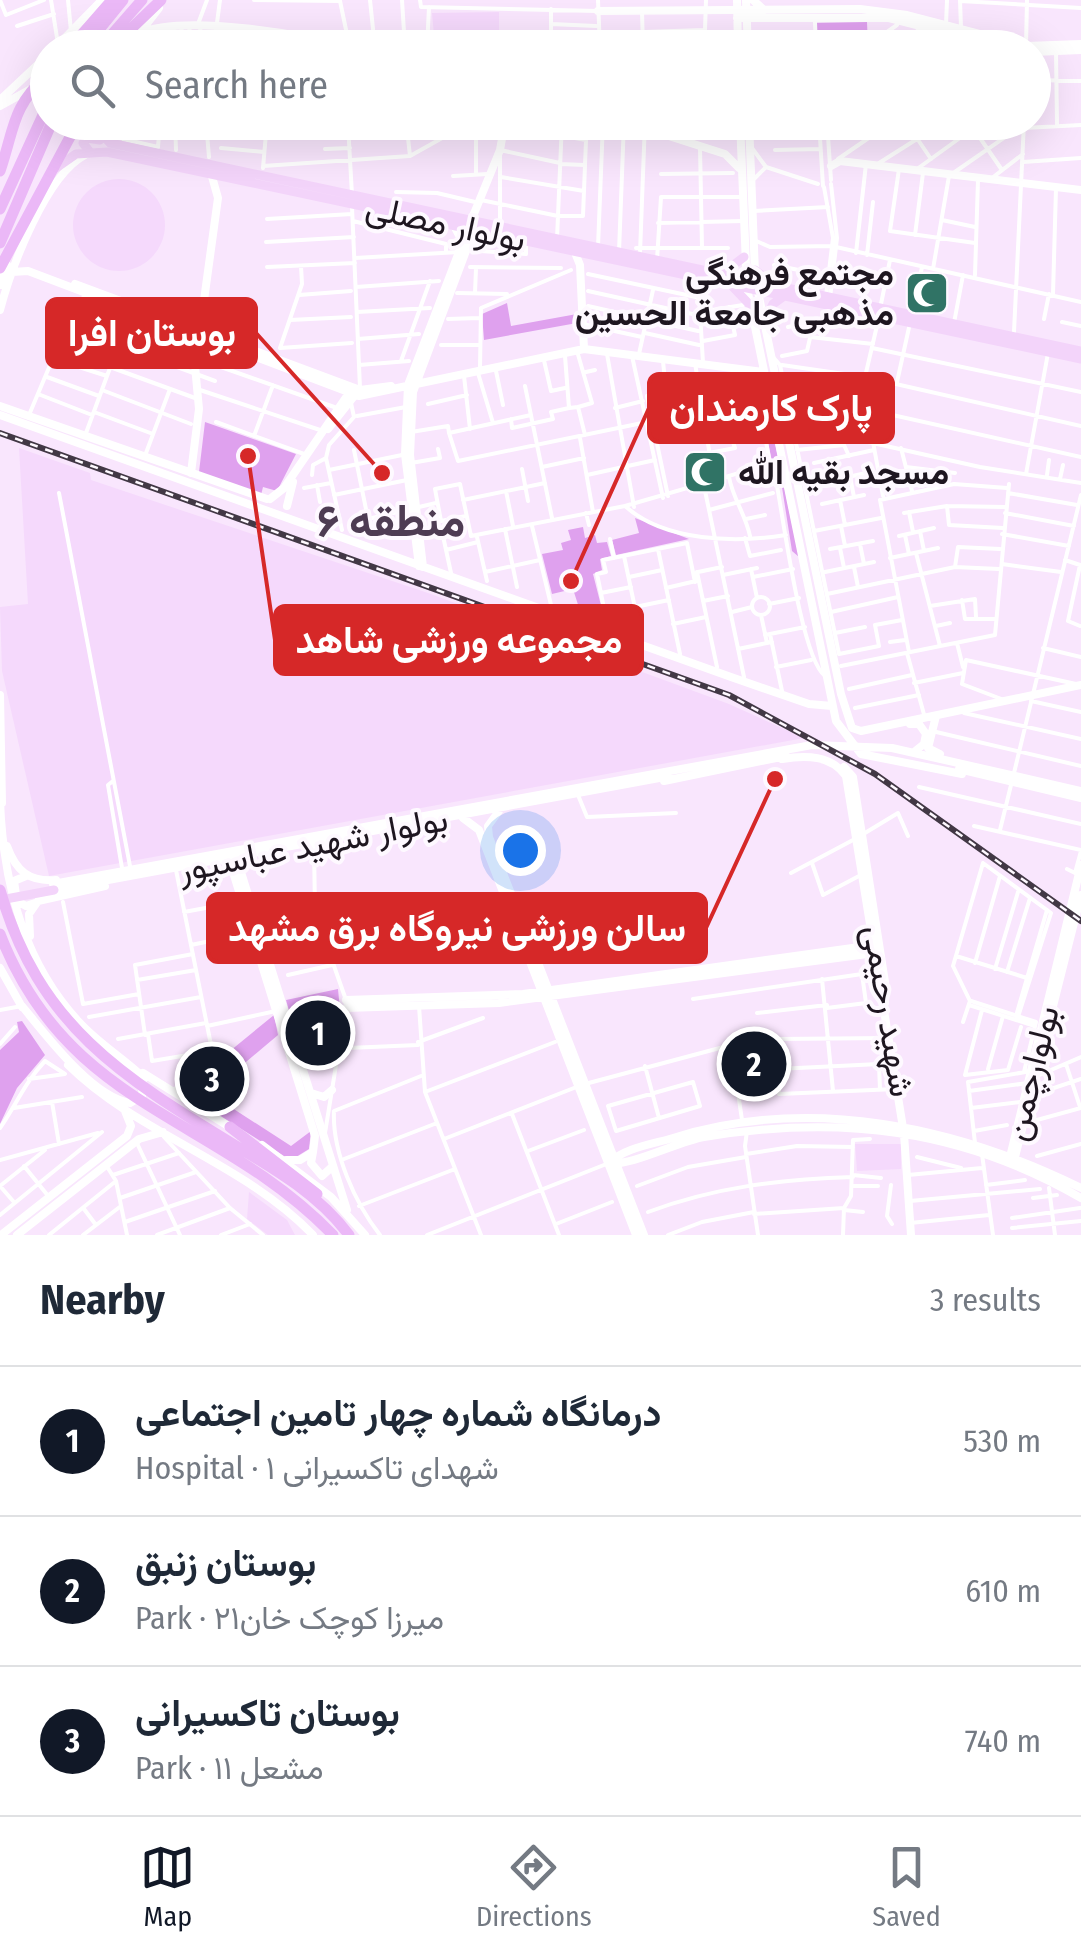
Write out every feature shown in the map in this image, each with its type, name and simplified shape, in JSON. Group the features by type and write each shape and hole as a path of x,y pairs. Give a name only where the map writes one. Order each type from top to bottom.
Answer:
{"highway":[{"path":"99,30 124,0"},
{"path":"116,30 142,0"},
{"path":"136,30 153,0"},
{"path":"137,30 163,0"},
{"path":"78,30 106,3"},
{"path":"30,91 12,118 5,172 18,183 31,183 50,173"},
{"path":"0,209 32,140"},
{"path":"0,243 44,140"},
{"path":"6,270 23,218 68,140"},
{"path":"1,193 16,190 24,202 23,218"},
{"path":"0,895 22,955 51,1004 96,1052 168,1105 284,1176 321,1214"},
{"path":"0,934 40,1011 95,1071 349,1235"},
{"path":"230,1127 308,1183 329,1235"}],"main road":[{"path":"138,30 163,0"},
{"path":"741,11 750,0 764,14"},
{"path":"752,30 764,14 787,5 817,4 845,4 967,30"},
{"path":"598,10 642,12 706,5 764,14 860,16 940,30"},
{"path":"154,14 156,25 168,28"},
{"path":"154,30 272,30"},
{"path":"1051,48 1081,47"},
{"path":"1051,51 1081,47"},
{"path":"0,103 30,72"},
{"path":"0,103 30,89"},
{"path":"0,140 6,155"},
{"path":"86,140 83,143 91,151"},
{"path":"108,140 117,142"},
{"path":"471,220 502,140"},
{"path":"684,140 725,154 737,174"},
{"path":"725,154 737,140"},
{"path":"740,140 737,174 750,274 764,322 852,728 861,731 1081,685"},
{"path":"749,140 753,239 747,305 837,724 855,749 870,757 991,774 1081,792"},
{"name":"بولوار مصلی","path":"117,142 574,250 639,251 657,260 723,273 750,274 776,286 828,300 1081,360"},
{"path":"50,173 66,159 91,151"},
{"path":"0,310 6,270 27,240 58,178 91,151"},
{"name":"بولوار مصلی","path":"91,151 500,226 729,284 750,274"},
{"path":"835,160 1022,186 1081,190"},
{"path":"191,473 198,400 195,361 202,336 218,198 211,173"},
{"path":"218,198 232,178"},
{"path":"0,294 23,218"},
{"path":"413,508 406,407 462,251 462,241 453,224"},
{"path":"462,251 481,230"},
{"path":"27,240 25,259 29,268 170,324"},
{"path":"574,250 580,266 580,350"},
{"path":"580,266 594,251"},
{"path":"6,270 29,268 353,395 373,396 413,382 580,350 635,353 763,372"},
{"path":"723,273 750,274"},
{"name":"بولوار مصلی","path":"750,274 784,296 828,300"},
{"path":"729,284 747,305"},
{"path":"72,288 72,311"},
{"path":"72,311 85,297 93,296"},
{"path":"764,322 773,304 784,296"},
{"name":"بولوار مصلی","path":"911,319 954,323 1081,352"},
{"path":"413,382 407,480 422,565"},
{"path":"266,510 263,504 284,488 337,408 353,395"},
{"path":"280,516 288,508 288,490 353,395"},
{"path":"0,406 268,499 304,521 422,565 809,704 832,706"},
{"path":"0,415 782,691 817,702 828,691"},
{"path":"837,724 844,720 845,692"},
{"path":"0,695 1,823 13,862 26,876 48,881 126,867 164,868"},
{"path":"936,716 928,748 991,774"},
{"path":"920,719 932,732"},
{"path":"837,724 854,735 919,724 926,734 924,744 906,753"},
{"name":"بولوار شهید عباسپور","path":"53,887 824,744 906,753 991,774"},
{"path":"781,745 787,752 782,758 633,780 781,745"},
{"name":"شهید رحیمی","path":"781,745 846,768 853,777 904,1129"},
{"name":"شهید رحیمی","path":"782,758 810,755 842,770 856,813"},
{"name":"بولوار شهید عباسپور","path":"164,868 176,870 578,795 633,780"},
{"path":"0,802 9,884 40,966 76,1020 143,1078 142,1096 125,1103 97,1085 22,1006"},
{"path":"483,828 503,809"},
{"path":"458,816 483,828 640,1235"},
{"name":"شهید رحیمی","path":"859,837 886,1035 904,1129"},
{"path":"240,858 236,871 316,1136 311,1163 322,1176 334,1166"},
{"path":"224,861 236,871 349,1214"},
{"path":"26,876 14,881 17,900 26,906 164,868"},
{"name":"بولوارچمن","path":"1018,1138 1033,1095 1031,1073 1078,869"},
{"path":"0,895 53,887"},
{"name":"بولوارچمن","path":"1013,1160 1028,1083 1081,895"},
{"path":"33,950 30,914 38,902"},
{"path":"346,1004 419,1006 547,993 874,949"},
{"path":"40,966 102,1038 169,1092 284,1160 349,1214 365,1235"},
{"path":"0,968 54,1052 125,1111 290,1213 313,1235"},
{"path":"346,1004 547,993"},
{"path":"582,1085 608,1142 640,1235"},
{"path":"310,1092 319,1098 332,1090"},
{"path":"125,1111 130,1132"},
{"path":"888,1124 900,1111"},
{"path":"613,1162 652,1148 745,1126 836,1118 888,1124 975,1144 986,1151"},
{"path":"652,1148 735,1132 745,1126 836,1124 904,1129 924,1139 986,1151 1041,1168 1081,1188"},
{"path":"1,1235 130,1132 140,1129 139,1139"},
{"path":"904,1129 911,1235"},
{"path":"17,1235 139,1139 163,1134"},
{"path":"986,1151 1018,1138 1041,1168"},
{"path":"906,1154 912,1144 924,1139"},
{"path":"608,1142 630,1155"},
{"path":"284,1160 300,1160 312,1152"},
{"path":"623,1181 630,1155"},
{"path":"1013,1160 1081,1198"},
{"path":"290,1213 301,1235"}],"street":[{"path":"0,0 6,15 48,0 59,30"},
{"path":"68,0 76,30"},
{"path":"192,28 206,0"},
{"path":"214,28 220,0"},
{"path":"254,0 340,1 347,30"},
{"path":"370,0 373,30"},
{"path":"402,0 404,30"},
{"path":"598,0 598,30"},
{"path":"834,0 845,4"},
{"path":"946,25 947,0"},
{"path":"960,28 960,1 1081,8"},
{"path":"1027,2 1029,30"},
{"path":"420,4 598,10"},
{"path":"705,30 706,5"},
{"path":"428,30 429,7"},
{"path":"551,9 551,30"},
{"path":"642,12 642,30"},
{"path":"17,26 54,14"},
{"path":"815,22 815,30"},
{"path":"551,24 598,26"},
{"path":"890,30 897,25"},
{"path":"924,30 929,27"},
{"path":"1056,51 1057,126"},
{"path":"1051,80 1081,81"},
{"path":"1057,110 1068,108"},
{"path":"1051,126 1081,125"},
{"path":"117,142 121,140"},
{"path":"117,142 158,147 159,140"},
{"path":"176,140 176,150"},
{"path":"207,140 208,157"},
{"path":"265,140 263,167 410,156 439,140"},
{"path":"349,140 359,364 353,395 354,417"},
{"path":"409,140 410,156"},
{"path":"476,140 476,174"},
{"path":"557,239 561,140"},
{"path":"396,192 437,193 558,216 584,216 586,140"},
{"path":"594,251 602,140"},
{"path":"619,252 624,140"},
{"path":"644,140 639,251 728,248"},
{"path":"820,140 822,186 830,207 834,246 828,300"},
{"path":"835,160 865,140"},
{"path":"856,253 870,165 915,140"},
{"path":"918,140 931,159"},
{"path":"915,235 918,172 958,140"},
{"path":"982,140 1002,170"},
{"path":"934,269 949,176 1002,140"},
{"path":"1014,337 1023,140"},
{"path":"775,150 828,143 835,160 831,182 834,246 828,300"},
{"path":"749,145 766,167 822,186"},
{"path":"700,146 702,248"},
{"path":"222,148 264,152"},
{"path":"325,149 350,148"},
{"path":"500,226 500,150 560,164 585,165"},
{"path":"988,181 1023,154"},
{"path":"1023,162 1081,158"},
{"path":"751,182 766,167"},
{"path":"899,169 890,231 975,243"},
{"path":"453,176 491,174"},
{"path":"661,174 737,174"},
{"path":"501,177 559,190 584,191"},
{"path":"807,178 822,177 831,182"},
{"path":"975,277 978,180"},
{"path":"822,186 831,182"},
{"path":"1044,318 1051,295 1056,188"},
{"path":"657,260 660,198 742,197"},
{"path":"867,255 873,202"},
{"path":"753,211 830,207"},
{"path":"267,219 352,214"},
{"path":"942,220 975,227"},
{"path":"658,223 743,221"},
{"path":"353,222 446,244 446,252"},
{"path":"266,242 354,238"},
{"path":"753,239 770,247 834,246 1081,302 1081,293"},
{"path":"268,267 462,251 526,254 526,247"},
{"path":"851,437 890,260"},
{"path":"774,265 828,276"},
{"path":"301,266 298,295 280,348 352,343"},
{"path":"896,384 922,266"},
{"path":"476,293 473,267 561,268"},
{"path":"493,423 479,368 479,318 485,305 570,270"},
{"path":"588,274 696,298"},
{"path":"954,323 963,275"},
{"path":"698,276 701,343 697,389 714,481"},
{"path":"356,286 439,281"},
{"path":"861,281 884,285"},
{"path":"401,361 430,282"},
{"path":"654,288 635,353 666,497"},
{"path":"588,290 699,313 747,305"},
{"path":"298,295 351,291"},
{"path":"457,293 512,294"},
{"path":"588,306 698,331"},
{"path":"357,312 430,308"},
{"path":"588,325 701,343 735,335 730,308"},
{"path":"29,416 72,311 195,361"},
{"path":"85,435 131,311"},
{"path":"290,320 350,317"},
{"path":"448,319 479,318"},
{"path":"1062,322 1081,326"},
{"path":"782,356 808,351 810,337 805,323 788,327"},
{"path":"358,338 419,334"},
{"path":"62,336 114,356"},
{"path":"810,337 872,346 1081,392"},
{"path":"441,345 480,344"},
{"path":"118,345 215,381"},
{"path":"511,419 512,428 553,419 552,412 592,403 580,350"},
{"path":"607,350 634,506"},
{"path":"564,353 569,408"},
{"path":"770,353 780,365 839,654 879,646 875,625 902,620"},
{"path":"1026,474 1048,353"},
{"path":"543,355 551,391 566,388"},
{"path":"52,358 107,376"},
{"path":"662,358 666,392"},
{"path":"359,364 409,361"},
{"path":"494,365 503,405"},
{"path":"780,365 865,377 1081,426"},
{"path":"110,367 198,400"},
{"path":"221,367 337,408"},
{"path":"411,432 448,426 458,461 618,428 672,412 675,422 745,402 740,368"},
{"path":"586,372 596,370"},
{"path":"464,372 470,428"},
{"path":"45,376 191,424"},
{"path":"254,436 273,385"},
{"path":"525,386 552,520"},
{"path":"616,408 666,392 719,388 720,393 725,391 728,406"},
{"path":"146,453 170,389"},
{"path":"197,389 321,431"},
{"path":"785,390 1081,457"},
{"path":"38,394 153,434"},
{"path":"428,404 467,395"},
{"path":"578,406 593,512"},
{"path":"342,530 326,458 329,445 354,417 406,407"},
{"path":"450,433 531,414"},
{"path":"650,419 655,460 666,497"},
{"path":"216,422 304,454"},
{"path":"792,424 1081,483"},
{"path":"446,550 514,528 634,506 770,464 765,436 733,442 734,448 709,453"},
{"path":"1053,451 1055,440"},
{"path":"873,442 884,496"},
{"path":"797,450 844,445 849,456"},
{"path":"901,448 912,491"},
{"path":"329,470 409,457 440,458 438,449"},
{"path":"354,450 368,519 438,503"},
{"path":"814,463 874,450"},
{"path":"312,474 313,466 326,458"},
{"path":"542,468 584,458"},
{"path":"832,459 836,480"},
{"path":"587,476 655,460"},
{"path":"1046,477 1049,460"},
{"path":"1060,479 1062,465"},
{"path":"522,469 528,501"},
{"path":"880,476 906,469 955,473"},
{"path":"784,473 777,486 789,550 812,660 825,676"},
{"path":"817,484 866,473"},
{"path":"729,477 746,518 750,556 781,550"},
{"path":"850,477 854,497"},
{"path":"334,495 407,480"},
{"path":"304,488 331,482"},
{"path":"463,500 545,483"},
{"path":"466,516 441,520 435,489 460,484 487,581"},
{"path":"920,719 920,695 912,675 879,501 884,496 954,484 1008,488 1079,505"},
{"path":"317,485 320,502"},
{"path":"704,485 744,677"},
{"path":"841,666 995,635 1008,488"},
{"path":"506,491 514,528"},
{"path":"59,493 126,867"},
{"path":"709,510 773,493"},
{"path":"822,504 864,494"},
{"path":"1000,832 1081,496"},
{"path":"840,500 844,568"},
{"path":"625,506 636,516 716,539 786,535"},
{"path":"947,506 949,525 1002,531 1069,546"},
{"path":"924,551 906,512 947,506 1005,510 1074,526"},
{"path":"586,514 589,526"},
{"path":"746,518 764,515"},
{"path":"814,531 882,518"},
{"path":"448,519 452,533 443,536 451,573"},
{"path":"532,524 552,609"},
{"path":"909,554 902,535 934,528"},
{"path":"506,530 517,587"},
{"path":"610,540 614,558"},
{"path":"830,549 872,540"},
{"path":"608,628 596,574 606,572 603,560 687,543 717,667"},
{"path":"860,543 864,564"},
{"path":"955,567 958,547 1000,549"},
{"path":"890,558 938,548"},
{"path":"658,549 680,654"},
{"path":"789,550 803,564"},
{"path":"916,553 940,646"},
{"path":"624,556 642,641"},
{"path":"731,612 752,607 757,598 754,556"},
{"path":"485,572 540,560"},
{"path":"1065,560 1080,565 1068,622 1080,626"},
{"path":"823,572 874,562"},
{"path":"854,566 858,587"},
{"path":"827,594 955,567 1000,566 1062,572"},
{"path":"695,573 722,567"},
{"path":"723,575 754,569"},
{"path":"756,577 793,569"},
{"path":"629,577 662,570"},
{"path":"666,588 697,581"},
{"path":"600,593 630,586"},
{"path":"703,601 728,596"},
{"path":"831,612 898,597"},
{"path":"757,598 769,604 799,598"},
{"path":"930,606 975,598 976,618"},
{"path":"635,607 668,600"},
{"path":"962,600 965,618 997,620"},
{"path":"761,615 769,604"},
{"path":"752,607 761,615 782,691"},
{"path":"674,624 706,617"},
{"path":"935,626 950,623"},
{"path":"768,635 805,627"},
{"path":"835,634 864,628"},
{"path":"890,642 906,640"},
{"path":"738,649 769,643"},
{"path":"957,643 963,671"},
{"path":"1043,648 1081,657"},
{"path":"1005,701 1002,695 962,684 967,659 1081,685"},
{"path":"776,667 812,660"},
{"path":"914,683 963,671"},
{"path":"845,692 912,675"},
{"path":"855,708 920,695"},
{"path":"1032,698 1081,712"},
{"path":"964,713 1081,739"},
{"path":"932,732 1081,766"},
{"path":"919,786 1081,824"},
{"path":"578,795 587,816 676,812"},
{"path":"791,874 898,813 908,836"},
{"path":"974,826 1081,851 1078,869 1067,869"},
{"path":"314,844 316,912 346,1004 324,1138"},
{"path":"812,863 823,895 862,875"},
{"path":"982,863 1049,912 1018,1018 982,1010 970,1003 956,978 956,956 982,863"},
{"path":"169,1092 215,1065 176,870"},
{"path":"975,962 1000,876"},
{"path":"996,969 1019,890"},
{"path":"1008,972 1030,898"},
{"path":"62,902 83,1004 139,994"},
{"path":"184,912 227,904"},
{"path":"316,912 262,922 269,948 325,939"},
{"path":"191,945 244,934"},
{"path":"193,954 135,965 146,1035 152,1062 212,1051"},
{"path":"956,956 1029,979"},
{"path":"288,975 334,964"},
{"path":"137,980 196,970"},
{"path":"693,999 862,974 866,1003 757,1013"},
{"path":"822,979 831,1037 833,1092"},
{"path":"89,1017 201,997"},
{"path":"970,1003 1035,1024 1031,1073"},
{"path":"963,1022 970,1003"},
{"path":"0,1010 22,1006"},
{"path":"419,1006 418,1044 425,1092 481,1235"},
{"path":"982,1010 965,1075 1008,1070 1021,1027"},
{"path":"118,1039 276,1011"},
{"path":"988,1068 1003,1016"},
{"path":"348,1048 418,1044 482,1018"},
{"path":"2,1041 15,1027"},
{"path":"444,1139 582,1085 644,1066 731,1046 886,1035"},
{"path":"425,1092 555,1042"},
{"path":"731,1046 758,1235"},
{"path":"975,1144 968,1082 1031,1073 1081,1057"},
{"path":"0,1128 29,1079 45,1061 64,1074 29,1079"},
{"path":"880,1090 878,1064 777,1069 779,1094 880,1090 896,1089"},
{"path":"1026,1124 1081,1108 1066,1064"},
{"path":"644,1066 659,1118"},
{"path":"380,1235 359,1206 333,1127 334,1111 422,1076"},
{"path":"1033,1095 1081,1079"},
{"path":"692,1082 700,1106 616,1132 608,1106 652,1094 692,1082"},
{"path":"969,1091 1028,1083"},
{"path":"179,1097 184,1086"},
{"path":"14,1108 82,1097"},
{"path":"52,1102 58,1144"},
{"path":"971,1108 1024,1102"},
{"path":"512,1112 559,1235"},
{"path":"344,1159 437,1124"},
{"path":"974,1130 1007,1125"},
{"path":"527,1151 584,1130"},
{"path":"0,1160 102,1132 0,1215"},
{"path":"735,1132 744,1146"},
{"path":"163,1134 230,1208 252,1230 263,1235"},
{"path":"139,1139 146,1164 180,1235"},
{"path":"843,1235 844,1209 852,1186 853,1140 870,1140"},
{"path":"1037,1156 1081,1144"},
{"path":"637,1186 688,1167 797,1146 853,1148"},
{"path":"15,1203 0,1186 48,1147"},
{"path":"986,1151 984,1168 992,1235"},
{"path":"113,1174 178,1153"},
{"path":"917,1158 966,1169"},
{"path":"427,1235 613,1162"},
{"path":"106,1165 116,1181 127,1235"},
{"path":"24,1166 49,1197"},
{"path":"908,1175 984,1168"},
{"path":"359,1206 455,1169"},
{"path":"120,1198 196,1172"},
{"path":"648,1212 695,1194 750,1185 852,1176 881,1178"},
{"path":"986,1184 1025,1180"},
{"path":"48,1235 116,1181"},
{"path":"891,1185 887,1216 892,1224"},
{"path":"852,1186 878,1186"},
{"path":"1049,1188 1055,1235"},
{"path":"891,1194 909,1197 1040,1189"},
{"path":"126,1222 215,1191"},
{"path":"1033,1198 1057,1195"},
{"path":"555,1224 612,1202"},
{"path":"82,1235 122,1206"},
{"path":"82,1208 96,1225"},
{"path":"157,1235 230,1208"},
{"path":"1012,1218 1080,1208"},
{"path":"668,1235 702,1222 754,1213 844,1209 863,1212"},
{"path":"910,1223 989,1215"},
{"path":"1012,1228 1081,1220"},
{"path":"221,1235 252,1230"}],"shaded area":[{"path":"499,12 499,30 434,30 432,13"},
{"path":"867,22 867,30 817,30 816,23"},
{"path":"119,179 137,183 151,193 161,207 165,225 161,243 151,257 137,267 119,271 101,267 87,257 77,243 73,225 77,207 87,193 101,183"},
{"path":"507,303 511,326 577,314 577,323 484,340 482,314"},
{"path":"755,375 761,376 799,557 792,551 781,481 776,481 766,432 754,433 750,419 742,421 739,407 759,397"},
{"path":"205,422 296,454 277,491 263,487 261,495 199,472"},
{"path":"19,448 90,473 91,480 428,593 729,704 804,738 49,876 2,671 0,607 28,604"},
{"path":"635,518 689,539 616,555 612,540 639,533"},
{"path":"583,527 585,538 595,535 597,543 607,542 611,556 600,559 602,570 593,574 606,625 581,614 573,589 552,594 542,554 563,550 561,543 571,540 568,530"},
{"path":"338,989 340,1010 292,1021 286,1000"},
{"path":"340,1010 336,1046 305,1053 295,1020"},
{"path":"274,1015 278,1035 209,1093 291,1146 311,1131 309,1149 296,1157 284,1156 181,1091"},
{"path":"22,1021 45,1055 17,1088 0,1124 0,1050 19,1032 17,1022"},
{"path":"855,1144 901,1144 901,1169 857,1171"},
{"path":"249,1192 287,1220 295,1235 268,1235 247,1219"}],"railway":[{"path":"0,433 729,695 875,774 1081,921"}],"place":[{"name":"مجتمع فرهنگی مذهبی جامعة الحسین","path":"927,293"},
{"name":"مجموعه ورزشی شاهد","path":"248,456"},
{"name":"مسجد بقیه الله","path":"705,472"},
{"name":"بوستان افرا","path":"382,473"},
{"name":"پارک کارمندان","path":"571,581"},
{"name":"سالن ورزشی نیروگاه برق مشهد","path":"775,779"},
{"name":"درمانگاه شماره چهار تامین اجتماعی","path":"318,1033"},
{"name":"بوستان زنبق","path":"754,1064"},
{"name":"بوستان تاکسیرانی","path":"212,1079"}],"district":[{"name":"منطقه ۶","path":"391,521"}]}
